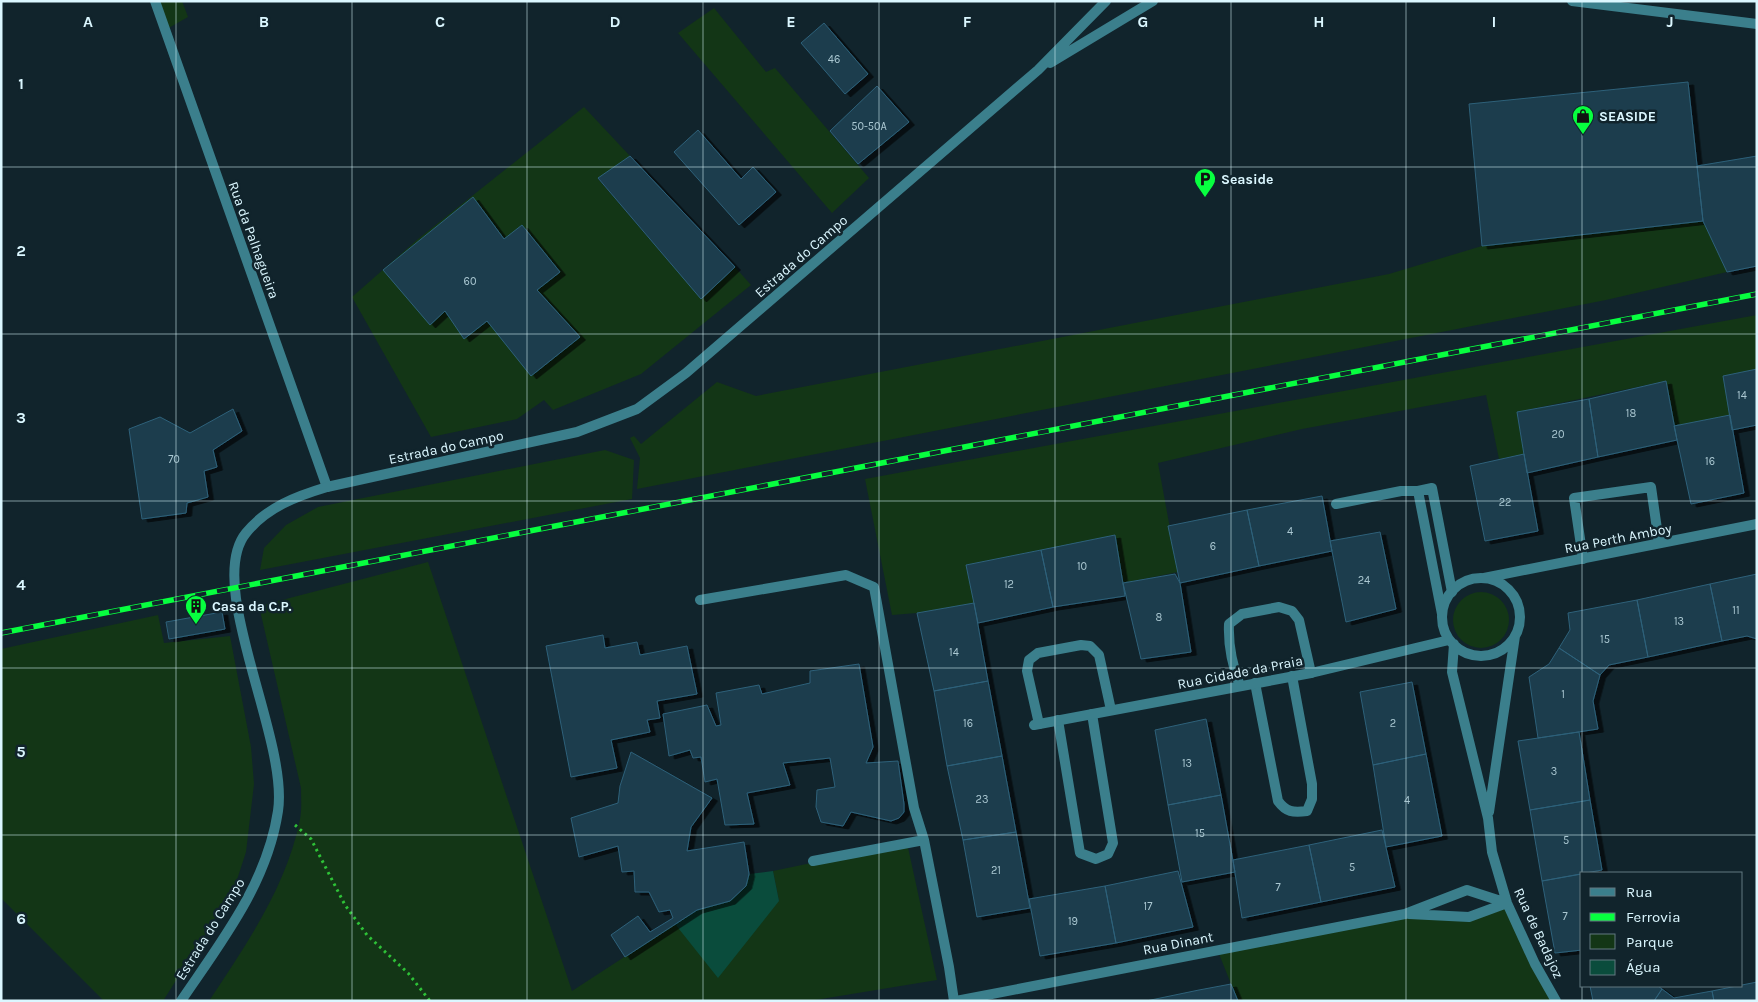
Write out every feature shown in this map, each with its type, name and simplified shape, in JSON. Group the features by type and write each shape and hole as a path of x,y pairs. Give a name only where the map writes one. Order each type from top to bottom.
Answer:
{"street":[{"name":"Rua da Palhagueira","path":"155,1 327,487"},
{"name":"Estrada do Campo","path":"181,1001 235,921 254,887 266,860 279,810 278,774 271,737 234,589 233,565 238,548 246,533 278,506 327,487 577,432 637,409 686,373 1038,70 1106,1"},
{"name":"Estrada do Campo","path":"1038,70 1153,1"},
{"path":"1572,1 1757,24"},
{"path":"1583,559 1574,498 1651,486 1659,544"},
{"path":"1336,504 1401,491 1418,491 1432,488 1452,592"},
{"path":"1418,491 1445,632 1451,642 1470,655 1483,656 1496,653 1507,646 1515,636"},
{"name":"Rua Perth Amboy","path":"1484,578 1757,524"},
{"path":"700,600 846,575 874,587 914,808 924,840 955,1001"},
{"path":"1442,614 1445,602 1461,584 1484,578 1496,581 1507,588 1515,599 1519,611 1519,623 1515,636 1488,818"},
{"path":"1240,686 1232,666 1228,642 1230,624 1242,614 1279,607 1292,611 1299,620 1311,673"},
{"path":"1451,642 1452,672 1488,818"},
{"name":"Rua Cidade da Praia","path":"1111,710 1099,655 1090,646 1081,645 1038,653 1029,660 1027,671 1036,724 1311,673 1451,642"},
{"path":"1255,683 1278,801 1284,809 1295,813 1307,811 1312,799 1312,784 1292,676"},
{"path":"1058,720 1080,853 1096,858 1108,854 1113,843 1092,714"},
{"name":"Rua de Badajoz","path":"1488,818 1492,852 1507,904 1535,964 1556,1001"},
{"path":"813,862 924,840"},
{"path":"1406,914 1467,890 1507,904"},
{"path":"1406,914 1469,917 1507,904"},
{"name":"Rua Dinant","path":"955,1001 1406,914"}],"path":[{"path":"279,810 311,839 345,905 367,935 408,973 430,1001"}],"green space":[{"path":"155,1 182,1 188,17 165,30"},
{"path":"714,8 766,72 775,68 869,178 832,213 678,33"},
{"path":"584,107 630,156 598,179 701,299 735,267 751,285 641,374 553,410 544,400 517,419 431,437 352,297 418,239"},
{"path":"1703,221 1727,272 1606,300 637,489 640,458 630,438 634,436 641,444 717,382 756,396 1389,274 1482,246"},
{"path":"1757,315 1757,369 1723,376 1730,415 1674,426 1666,381 1517,412 1524,454 1499,459 1486,395 1302,429 1158,463 1178,572 1123,583 1115,535 966,565 974,603 917,613 892,615 865,479"},
{"path":"605,450 634,460 632,499 260,570 264,548 286,525 318,507"},
{"path":"428,562 572,991 675,924 679,926 779,901 773,871 907,843 937,980 809,1001 209,1001 264,914 286,868 301,815 301,788 259,606"},
{"path":"1481,592 1492,594 1501,600 1507,609 1509,620 1507,631 1501,640 1492,646 1481,648 1470,646 1461,640 1455,631 1453,620 1455,609 1461,600 1470,594"},
{"path":"158,615 164,643 230,636 251,747 254,784 246,852 234,889 163,1001 104,1001 1,898 1,649"},
{"path":"1507,903 1556,1001 1144,1001 1231,984 1217,949 1405,914 1469,917"}],"water":[{"path":"773,871 779,901 718,978 675,924 696,910 723,902 737,895 746,883 749,874"}],"building":[{"path":"824,23 868,74 845,94 801,43"},
{"name":"SEASIDE","path":"1688,82 1703,221 1482,246 1469,104"},
{"path":"877,86 909,122 858,164 830,131"},
{"path":"698,130 741,179 753,167 776,192 739,225 674,152"},
{"path":"630,156 735,267 701,299 598,178"},
{"path":"1757,156 1757,266 1727,272 1703,221 1697,166"},
{"path":"473,197 504,239 522,225 560,272 537,290 580,337 531,376 487,321 464,339 445,311 430,325 383,270"},
{"path":"1757,369 1757,425 1732,430 1723,376"},
{"path":"1666,381 1677,440 1598,457 1589,399"},
{"path":"1589,399 1598,457 1527,473 1517,412"},
{"path":"233,409 242,431 213,450 217,467 204,471 208,497 187,503 186,513 142,519 129,429 160,417 190,433"},
{"path":"1730,415 1744,493 1691,504 1674,426"},
{"path":"1524,454 1538,531 1485,541 1470,466"},
{"path":"1322,496 1332,551 1259,566 1247,510"},
{"path":"1247,510 1259,566 1180,583 1168,526"},
{"path":"1380,532 1396,609 1346,622 1330,541"},
{"path":"1115,535 1125,596 1053,607 1041,550"},
{"path":"1041,550 1053,607 978,623 966,565"},
{"path":"1175,574 1180,583 1191,652 1141,659 1123,583"},
{"path":"1757,574 1757,639 1747,636 1722,641 1710,584"},
{"path":"1710,584 1722,641 1648,657 1637,600"},
{"path":"1637,600 1648,657 1609,665 1600,675 1559,648 1570,630 1568,613"},
{"path":"974,603 988,681 934,691 917,613"},
{"name":"Casa da C.P.","path":"222,612 225,629 169,639 166,622"},
{"path":"603,635 605,648 637,642 640,655 687,646 697,694 657,701 660,718 647,720 650,732 611,740 617,768 571,777 546,646"},
{"path":"1559,648 1600,675 1593,701 1598,729 1538,738 1529,677 1549,664"},
{"path":"859,664 873,747 866,763 898,761 904,804 904,812 899,818 891,821 851,812 843,826 821,822 816,807 817,790 835,787 830,758 783,763 790,785 747,793 754,824 725,825 717,779 705,782 701,757 693,758 690,750 669,756 663,714 707,705 716,726 721,725 716,693 759,685 762,694 810,683 810,671"},
{"path":"988,681 1002,756 947,766 934,691"},
{"path":"1412,682 1426,754 1373,765 1360,692"},
{"path":"1206,719 1221,795 1168,805 1155,730"},
{"path":"1579,732 1590,800 1530,810 1518,741"},
{"path":"631,752 712,798 691,827 687,851 744,842 749,874 746,886 730,901 697,910 625,957 611,935 638,916 650,932 673,918 670,910 659,912 649,892 635,892 634,871 622,872 618,846 579,857 571,818 618,803 620,786"},
{"path":"1426,754 1442,836 1386,847 1373,765"},
{"path":"1002,756 1016,832 963,840 947,766"},
{"path":"1221,795 1235,872 1182,882 1168,805"},
{"path":"1590,800 1602,870 1580,872 1580,874 1542,881 1530,810"},
{"path":"1382,830 1395,887 1321,902 1309,845"},
{"path":"1016,832 1030,908 977,917 963,840"},
{"path":"1309,845 1321,902 1242,918 1233,860"},
{"path":"1178,871 1193,927 1116,943 1105,886"},
{"path":"1580,874 1580,950 1555,953 1542,881"},
{"path":"1105,886 1116,943 1040,956 1029,899"},
{"path":"1757,982 1757,1001 1714,1001 1712,991 1743,987 1743,985"},
{"path":"1231,984 1238,1001 1146,1001 1199,990"},
{"path":"1590,987 1659,987 1662,989 1654,1001 1593,1001"},
{"path":"1662,989 1674,998 1712,991 1714,1001 1654,1001"}],"railway":[{"path":"1,633 1757,294"}],"place":[{"name":"SEASIDE","path":"1583,135"},
{"name":"Seaside","path":"1205,198"},
{"name":"Casa da C.P.","path":"196,625"}]}
